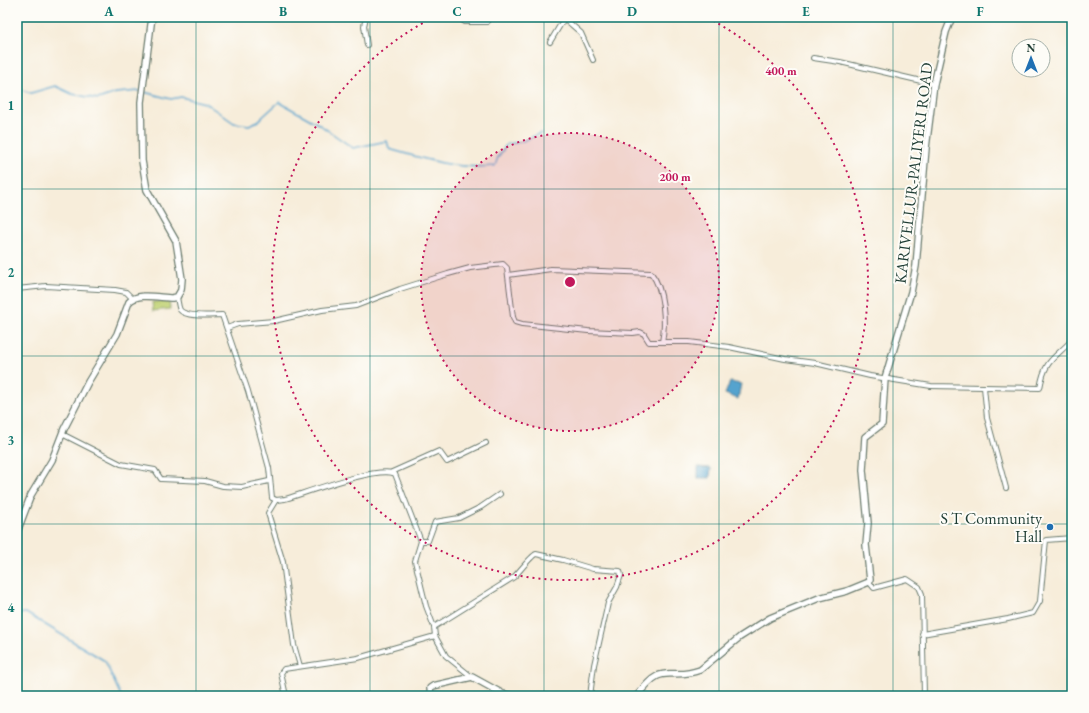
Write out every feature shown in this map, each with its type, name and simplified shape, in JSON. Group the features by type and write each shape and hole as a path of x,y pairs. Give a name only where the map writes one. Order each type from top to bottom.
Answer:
{"main road":[{"path":"17,532 31,495 52,460 62,434 88,382 117,334 129,302 132,298 177,297 181,290 182,279 176,241 151,198 143,177 141,147 142,96 152,17"},
{"name":"KARIVELLUR-PALIYERI ROAD","path":"869,582 870,570 866,545 868,523 863,470 864,437 882,424 885,378 911,292 916,266 926,148 934,84 946,32 952,17"},
{"path":"637,696 648,681 658,675 700,670 740,638 770,618 819,598 848,591 869,582"},
{"path":"431,696 430,688 433,686 472,677 503,694 511,696"}],"street":[{"path":"366,17 364,26 367,45"},
{"path":"458,17 465,22 487,22"},
{"path":"550,42 565,18 581,33 593,60"},
{"path":"813,58 840,62 934,84"},
{"path":"227,328 238,324 274,321 322,310 356,306 400,289 470,268 503,264 507,268 512,310 515,322 588,331 640,332 644,334 649,342 688,342 729,347 931,386 1000,386 1040,388 1042,376 1048,364 1054,355 1072,340"},
{"path":"508,274 551,269 651,273 657,284 665,314 662,342"},
{"path":"17,289 46,286 115,290 126,292 132,298"},
{"path":"177,297 180,309 190,315 222,315 248,391 268,468 272,498 276,500 285,499 367,474 392,472 439,451 447,462 486,443"},
{"path":"984,387 987,418 1006,488"},
{"path":"62,434 122,464 155,470 161,479 204,481 223,486 242,486 269,481"},
{"path":"392,472 396,474 399,481 421,542 415,562 426,606 434,627 435,636 446,656 472,677"},
{"path":"421,542 428,541 435,522 459,518 481,507 500,494"},
{"path":"276,500 268,512 283,562 294,645 300,666"},
{"path":"922,634 1008,619 1033,613 1040,602 1046,540 1072,538"},
{"path":"434,627 514,577 524,567 530,558 536,554 564,560 592,569 620,571 621,576 617,587 608,603 594,664 590,696"},
{"path":"869,582 874,588 907,579 914,583 922,594 924,696"},
{"path":"286,696 281,673 284,669 358,658 435,636"}],"green space":[{"path":"169,301 170,309 153,311 152,302"}],"water":[{"path":"730,382 741,384 738,399 725,394"},
{"path":"698,467 711,468 710,478 698,478"}],"waterway":[{"path":"17,88 31,93 55,86 72,94 98,99 116,93 140,91"},
{"path":"144,92 171,99 181,97 205,103 234,123 249,125 258,121 279,102 320,125 353,148 387,141 389,149 454,165 481,167 495,166 498,157 507,144 521,142 541,133"},
{"path":"17,614 26,613 105,661 121,696"}],"place":[{"name":"S T Community Hall","path":"1050,527"}]}
